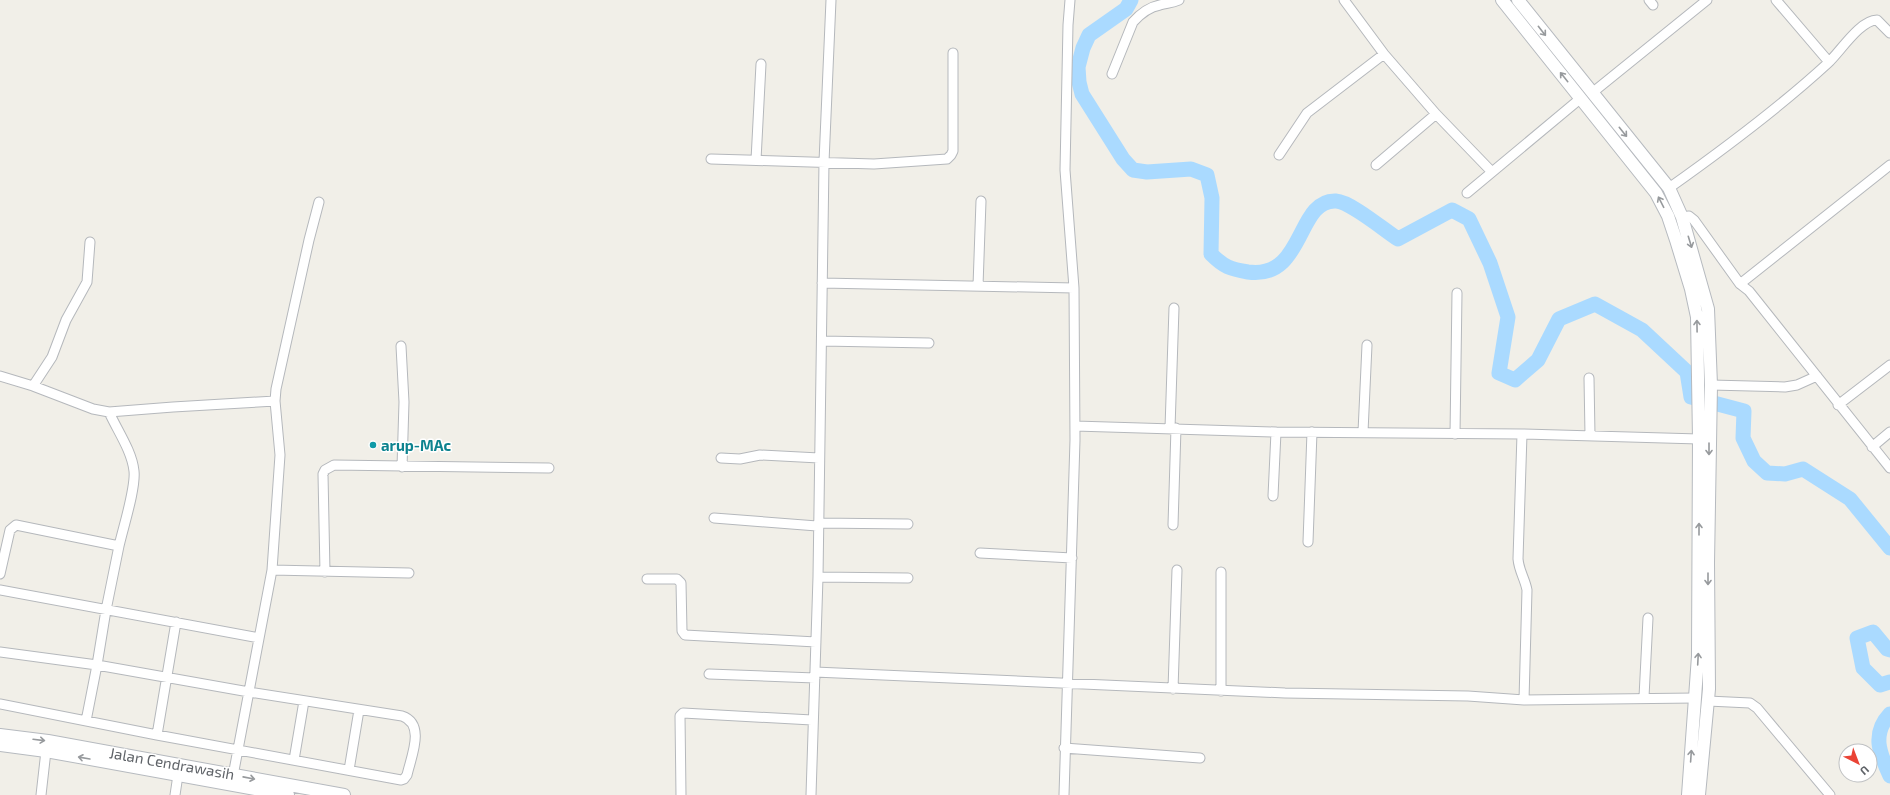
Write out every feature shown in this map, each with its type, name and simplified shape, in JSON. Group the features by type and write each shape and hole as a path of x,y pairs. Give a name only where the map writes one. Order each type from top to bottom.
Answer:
{"street":[{"path":"811,795 812,720 818,577 817,525 822,341 824,162 831,0"},
{"path":"1064,795 1064,748 1072,558 1075,426 1074,288 1065,170 1068,25 1070,0"},
{"path":"1112,74 1134,22 1139,15 1149,8 1173,3 1179,0"},
{"path":"1344,0 1384,54 1436,114 1492,172"},
{"path":"1502,0 1669,188 1682,217 1706,299 1711,390 1704,411 1699,439 1698,656 1688,795"},
{"path":"1519,0 1656,193 1668,216 1695,304 1698,393 1704,411 1708,701 1699,795"},
{"path":"1467,193 1707,0"},
{"path":"1776,0 1829,62"},
{"path":"1669,188 1733,143 1829,62 1867,22 1877,20 1890,33"},
{"path":"711,159 874,164 949,158 953,150 954,53"},
{"path":"1279,156 1307,113 1384,54"},
{"path":"756,160 760,64"},
{"path":"1376,165 1436,114"},
{"path":"1740,284 1890,165"},
{"path":"978,286 982,201"},
{"path":"232,780 272,570 280,455 275,401 307,248 319,202"},
{"path":"1682,217 1689,216 1694,220 1740,284 1749,291 1817,376 1838,405 1890,468"},
{"path":"33,386 52,357 66,320 87,282 90,242"},
{"path":"822,283 1074,288"},
{"path":"1455,434 1457,293"},
{"path":"1173,525 1174,308"},
{"path":"822,341 929,343"},
{"path":"1363,432 1367,345"},
{"path":"401,346 404,402 402,467"},
{"path":"1697,354 1710,352"},
{"path":"1838,405 1890,365"},
{"path":"0,376 33,386 93,409 108,412 275,401"},
{"path":"1711,390 1785,387 1797,385 1817,376"},
{"path":"1588,378 1590,435"},
{"path":"86,721 106,610 134,482 134,470 131,458 108,412"},
{"path":"1075,426 1276,432 1590,435 1699,439"},
{"path":"1273,496 1276,432"},
{"path":"1308,542 1312,432"},
{"path":"1872,447 1890,432"},
{"path":"1522,434 1518,559 1519,569 1525,581 1527,590 1524,700"},
{"path":"721,458 740,459 760,455 819,458"},
{"path":"325,572 323,474 325,470 334,465 549,468"},
{"path":"714,518 817,525 908,524"},
{"path":"0,574 10,530 16,525 119,546"},
{"path":"980,553 1072,558"},
{"path":"272,570 408,573"},
{"path":"1173,689 1177,570"},
{"path":"1221,572 1221,691"},
{"path":"818,577 908,578"},
{"path":"647,579 676,579 681,583 682,631 685,635 816,642"},
{"path":"0,590 259,638"},
{"path":"1644,697 1648,618"},
{"path":"158,735 176,622"},
{"path":"0,652 167,676 249,692 408,718 415,727 416,737 407,775 404,779 238,750 0,704"},
{"path":"709,674 815,675 1221,691 1468,696 1524,700 1644,697 1695,698"},
{"path":"294,760 304,701"},
{"path":"1708,701 1750,703 1757,708 1830,795"},
{"path":"349,770 359,710"},
{"path":"681,795 680,716 683,712 812,720"},
{"name":"Jalan Cendrawasih","path":"0,735 48,741 232,780 288,795"},
{"name":"Jalan Cendrawasih","path":"0,745 46,751 178,774 344,795"},
{"path":"1064,748 1200,758"},
{"path":"41,795 46,751"},
{"path":"175,795 178,774"}],"waterway":[{"path":"1131,0 1126,9 1089,35 1083,48 1078,67 1079,82 1082,94 1123,159 1133,170 1147,172 1191,169 1207,175 1212,198 1211,254 1224,265 1236,270 1248,272 1267,271 1280,264 1290,253 1313,212 1323,204 1336,201 1350,206 1398,239 1452,210 1469,219 1490,263 1508,317 1499,373 1515,380 1538,360 1559,319 1595,304 1642,330 1687,372 1691,397 1744,411 1743,438 1754,461 1767,473 1785,474 1803,469 1850,499 1890,548"},
{"path":"1890,650 1887,649 1873,632 1857,638 1863,668 1880,685 1890,682"},
{"path":"1890,714 1884,722 1879,737 1883,760 1890,776"}],"place":[{"name":"arup-MAc","path":"373,445"}]}
